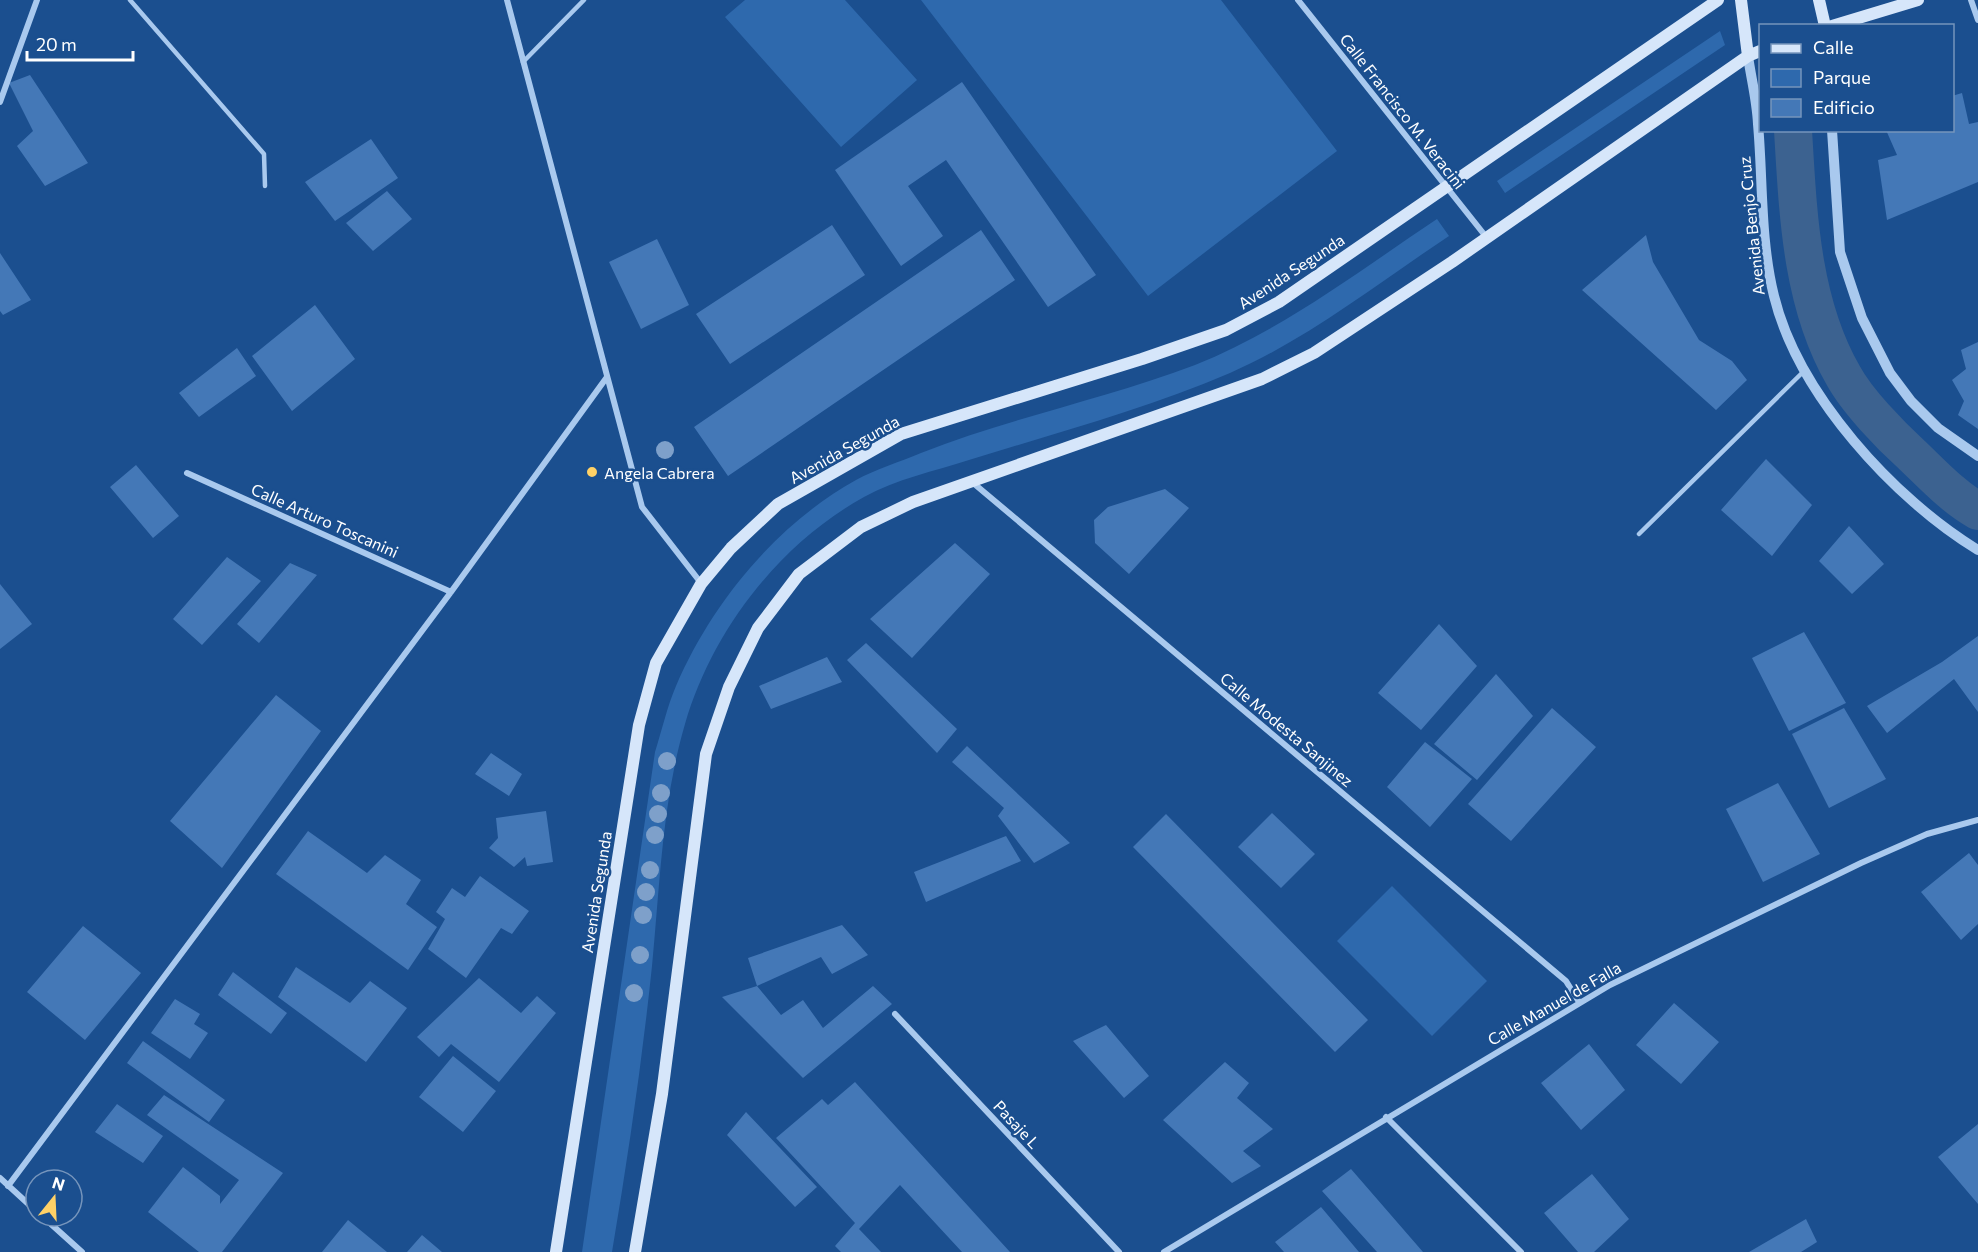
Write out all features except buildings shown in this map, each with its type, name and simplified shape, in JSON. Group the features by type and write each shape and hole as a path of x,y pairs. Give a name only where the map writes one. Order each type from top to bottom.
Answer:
{"main road":[{"name":"Avenida Segunda","path":"556,1252 639,725 656,663 701,584 731,549 778,504 901,434 1142,360 1226,330 1279,302 1718,0"},
{"name":"Avenida Benjo Cruz","path":"1741,0 1748,56"},
{"path":"1819,0 1825,24"},
{"path":"1839,24 1918,0"},
{"path":"635,1252 662,1094 706,754 729,687 758,628 799,574 861,527 913,502 1262,379 1314,353 1487,238 1748,56 1759,52"}],"street":[{"path":"0,102 37,0"},
{"path":"507,0 642,507 701,584"},
{"name":"Calle Francisco M. Veracini","path":"1298,0 1487,238"},
{"path":"1971,0 1978,20"},
{"name":"Avenida Benjo Cruz","path":"1748,56 1758,121 1764,217 1774,296 1797,356 1824,402 1899,491 1953,536 1978,550"},
{"path":"1832,132 1840,252 1862,318 1890,373 1911,400 1938,428 1978,456"},
{"path":"8,1186 452,592 607,377"},
{"name":"Calle Arturo Toscanini","path":"187,473 452,592"},
{"name":"Calle Modesta Sanjinez","path":"972,482 1566,981 1579,1002"},
{"name":"Calle Manuel de Falla","path":"1164,1252 1579,1002 1861,863 1927,834 1978,820"},
{"name":"Pasaje L","path":"895,1014 1119,1252"},
{"path":"1386,1117 1521,1252"},
{"path":"0,1178 24,1200"},
{"path":"55,1228 82,1252"}],"lane":[{"path":"130,0 264,154 265,186"},
{"path":"523,63 584,0"},
{"path":"1639,534 1805,370"}],"green space":[{"path":"745,0 845,0 917,80 841,147 725,17"},
{"path":"921,0 1221,0 1337,151 1148,296"},
{"path":"1720,31 1725,45 1505,193 1497,181"},
{"path":"1437,219 1449,236 1287,344 1230,373 1166,398 916,476 876,491 833,516 804,539 753,593 712,656 697,689 677,753 663,844 639,1074 612,1252 582,1252 655,752 667,710 691,655 708,625 750,568 800,519 827,498 856,480 989,429 1161,377 1227,351 1290,317"},
{"path":"1392,886 1487,981 1432,1036 1337,941"}],"waterway":[{"path":"1793,132 1804,256 1818,318 1829,347 1849,385 1874,417 1943,485 1978,511"}],"place":[{"name":"Angela Cabrera","path":"592,472"}]}
